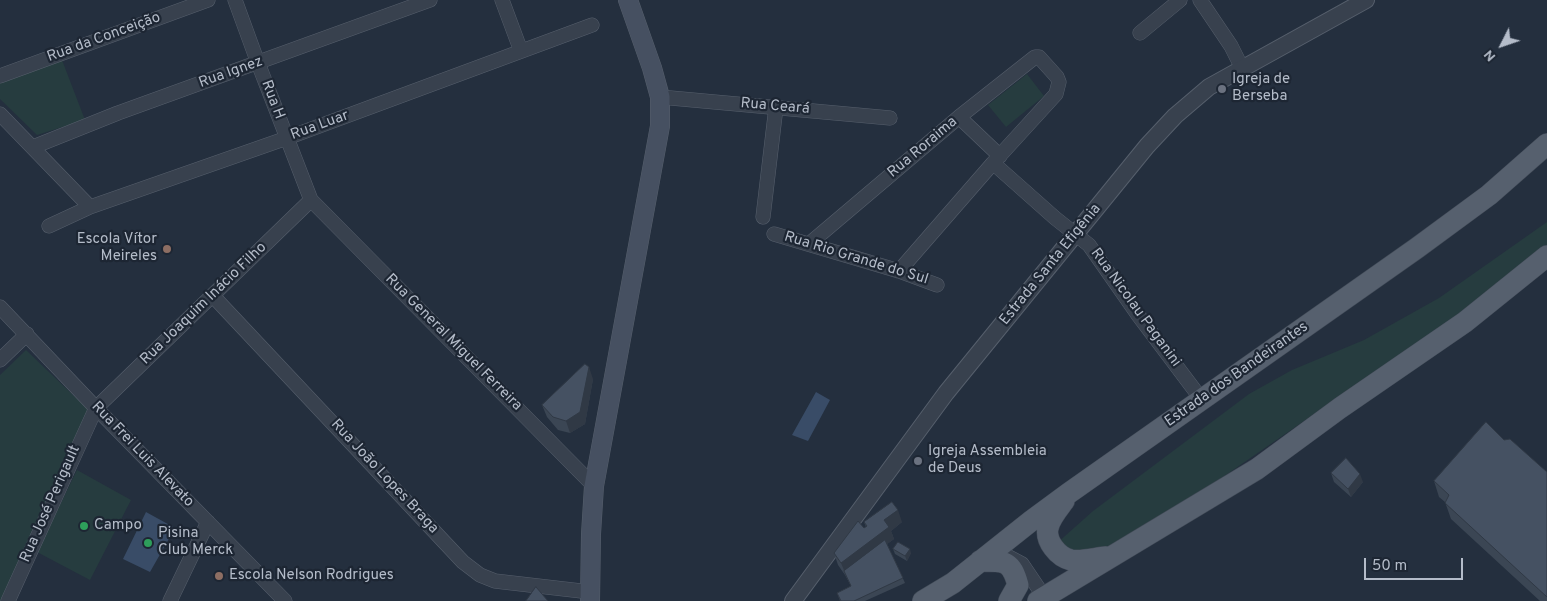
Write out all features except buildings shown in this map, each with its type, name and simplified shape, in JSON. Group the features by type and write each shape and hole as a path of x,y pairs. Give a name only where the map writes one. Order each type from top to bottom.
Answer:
{"main road":[{"path":"590,596 594,486 660,126 660,97 628,0"},
{"name":"Estrada dos Bandeirantes","path":"923,601 948,587 1069,493 1417,248 1482,200 1547,144"},
{"path":"1043,600 1110,557 1257,469 1340,408 1465,322 1547,256"},
{"path":"1069,493 1047,529 1050,543 1061,555 1071,560 1110,557"},
{"path":"987,556 1004,562 1014,570 1018,586 1009,601"}],"street":[{"name":"Rua da Conceição","path":"0,76 208,0"},
{"name":"Rua H","path":"235,0 311,200"},
{"name":"Rua Ignez","path":"33,147 430,0"},
{"path":"502,0 521,51"},
{"path":"1200,0 1231,46 1242,68"},
{"name":"Estrada Santa Efigênia","path":"795,600 946,393 1147,146 1175,116 1209,87 1362,1"},
{"path":"1140,33 1170,3"},
{"name":"Rua Luar","path":"49,226 90,207 287,138 592,25"},
{"name":"Rua Roraima","path":"809,244 1034,57 1040,57 1057,76 1059,82 1056,94 997,160"},
{"name":"Rua Ceará","path":"660,97 890,118"},
{"path":"763,217 776,107"},
{"path":"0,114 90,207"},
{"name":"Rua Nicolau Paganini","path":"960,117 997,160 1089,245 1138,315 1202,400"},
{"path":"899,271 997,160"},
{"name":"Rua General Miguel Ferreira","path":"311,200 594,486"},
{"name":"Rua Joaquim Inácio Filho","path":"96,408 311,200"},
{"name":"Rua Rio Grande do Sul","path":"774,234 899,271 937,285"},
{"name":"Rua João Lopes Braga","path":"213,296 463,562 480,575 495,581 590,596"},
{"name":"Rua Frei Luis Alevato","path":"0,307 285,601"},
{"path":"0,360 27,334"},
{"name":"Rua José Perigault","path":"8,601 96,408"},
{"path":"170,601 208,522"},
{"path":"987,556 1011,558 1022,564 1043,600"}],"green space":[{"path":"62,60 85,120 37,135 0,99 0,82"},
{"path":"1027,74 1044,96 1006,127 988,105"},
{"path":"1547,222 1547,249 1504,283 1220,479 1094,560 1056,544 1093,511 1249,394 1292,370 1364,340 1439,298"},
{"path":"26,350 95,416 7,601 0,601 0,375"},
{"name":"Campo","path":"77,470 131,500 90,580 37,552"}],"water":[{"path":"816,392 830,400 808,441 792,435"},
{"name":"Pisina Club Merck","path":"146,512 175,528 150,572 123,559"}],"place":[{"name":"Igreja de Berseba","path":"1222,89"},
{"name":"Escola Vítor Meireles","path":"167,249"},
{"name":"Igreja Assembleia de Deus","path":"918,461"},
{"name":"Campo","path":"84,526"},
{"name":"Pisina Club Merck","path":"148,543"},
{"name":"Escola Nelson Rodrigues","path":"219,576"}]}
